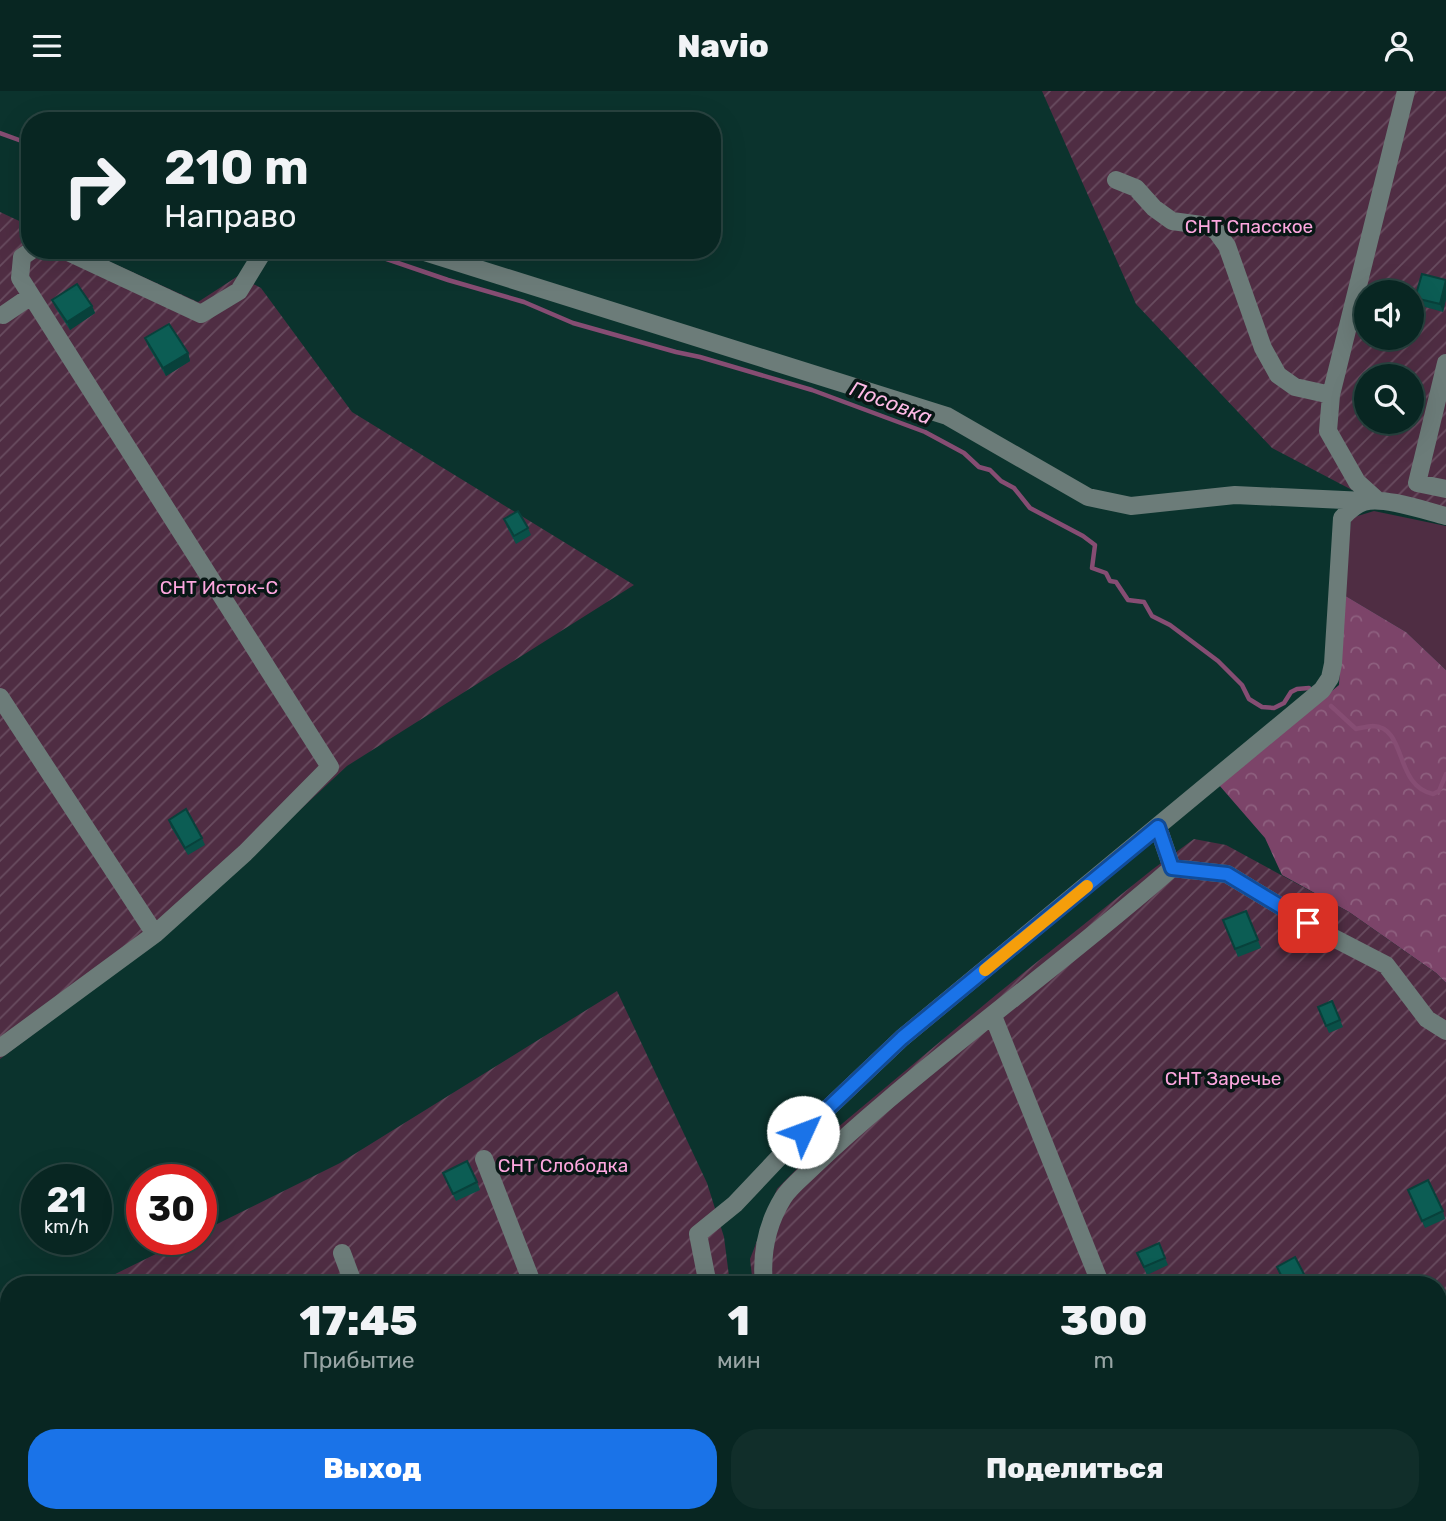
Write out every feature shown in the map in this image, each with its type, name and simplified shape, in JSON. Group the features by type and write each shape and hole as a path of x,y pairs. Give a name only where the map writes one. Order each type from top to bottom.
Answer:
{"street":[{"path":"1371,501 1328,431 1331,395 1406,91"},
{"path":"1116,180 1136,188 1154,208 1172,221 1209,226 1217,232 1227,246 1263,348 1278,375 1295,387 1331,395"},
{"path":"0,1048 155,934 246,853 330,767 20,278 22,259"},
{"path":"83,259 201,314 239,291 259,259"},
{"path":"447,259 947,416 1088,497 1130,506 1235,495 1371,501 1446,516"},
{"path":"3,315 31,296"},
{"path":"1446,363 1417,483 1446,489"},
{"path":"706,1276 698,1234 735,1204 803,1132 902,1038 1322,690 1333,664 1342,519 1352,507 1371,501"},
{"path":"0,697 155,934"},
{"path":"1158,827 1172,868"},
{"path":"763,1276 762,1263 771,1222 784,1196 840,1141 950,1047 1118,916 1172,868 1227,874 1328,935 1386,965 1427,1019 1446,1031"},
{"path":"993,1016 1097,1276"},
{"path":"484,1159 530,1276"},
{"path":"342,1253 351,1276"}],"green space":[{"name":"СНТ Спасское","path":"1042,91 1446,91 1446,508 1354,491 1272,448 1136,304"},
{"name":"СНТ Исток-С","path":"0,212 21,222 21,259 104,259 198,302 238,276 261,288 352,412 634,585 347,766 165,936 0,1059"},
{"path":"1374,511 1446,526 1446,670 1406,632 1344,595 1351,518"},
{"path":"1344,595 1406,632 1446,670 1446,983 1436,973 1349,912 1282,875 1265,838 1219,785 1339,685"},
{"name":"СНТ Заречье","path":"1194,839 1226,845 1349,912 1436,973 1446,983 1446,1276 752,1276 750,1259 777,1189 837,1128 997,994"},
{"name":"СНТ Слободка","path":"617,991 707,1183 724,1237 729,1276 111,1276 154,1255 217,1255 217,1224 340,1163"}],"building":[{"path":"1422,274 1446,280 1440,304 1424,300 1424,280 1420,280"},
{"path":"77,284 92,306 67,322 52,300"},
{"path":"169,324 188,353 163,368 145,338"},
{"path":"518,511 528,528 514,536 504,519"},
{"path":"186,809 202,838 185,848 169,820"},
{"path":"1246,911 1258,940 1235,949 1223,920"},
{"path":"1332,1001 1340,1020 1326,1026 1318,1007"},
{"path":"467,1161 477,1182 453,1194 443,1173"},
{"path":"1428,1180 1443,1211 1422,1221 1408,1190"},
{"path":"1159,1243 1165,1258 1144,1267 1137,1253"},
{"path":"1295,1257 1305,1276 1279,1276 1281,1275 1277,1267"}],"waterway":[{"name":"Посовка","path":"0,133 21,141"},
{"name":"Посовка","path":"386,259 524,302 573,323 812,390 925,432 964,453 979,467 990,470 1001,481 1014,488 1030,508 1095,545 1092,568 1106,573 1128,600 1144,602 1152,616 1170,625 1218,661 1242,685 1249,699 1262,707 1274,708 1284,703 1291,692 1309,688"},
{"name":"Посовка","path":"1331,706 1356,729 1373,726 1384,729 1397,746 1412,780 1421,789 1433,794 1439,791 1446,774"}],"slow traffic":[{"path":"985,970 1087,886"}],"route":[{"path":"803,1132 902,1038 1158,827 1172,868 1227,874 1308,923"}]}
